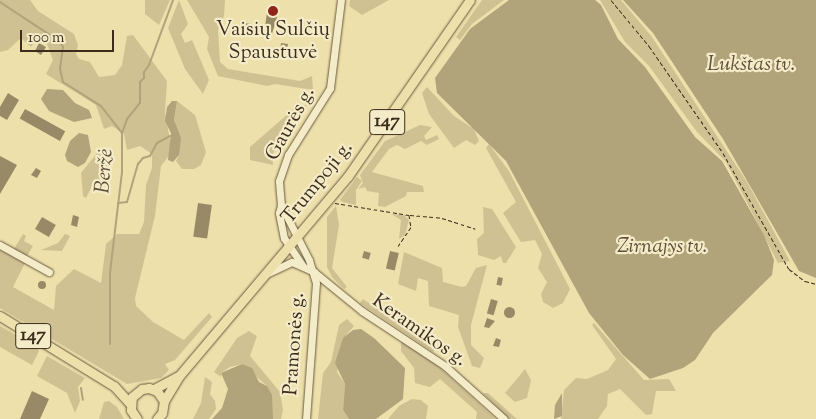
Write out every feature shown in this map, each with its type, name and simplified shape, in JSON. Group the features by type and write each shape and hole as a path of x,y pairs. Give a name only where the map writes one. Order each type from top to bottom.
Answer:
{"main road":[{"name":"Trumpoji g.","path":"157,419 162,413 164,402 178,376 328,200 402,101 470,0"},
{"name":"147","path":"0,316 114,386"},
{"name":"Trumpoji g.","path":"136,392 154,389 178,376"},
{"path":"114,386 136,392 130,404"},
{"path":"114,386 130,404 138,419"},
{"path":"154,389 164,402"}],"street":[{"name":"Gaurės g.","path":"296,238 282,205 279,191 282,168 333,78 341,0"},
{"name":"Gaurės g.","path":"282,205 281,228 289,246"},
{"name":"Pramonės g.","path":"296,238 314,272 316,292 306,419"},
{"path":"0,244 49,272"},
{"name":"Pramonės g.","path":"289,246 303,266"},
{"name":"Pramonės g.","path":"266,274 284,264 303,266 314,272"},
{"name":"Keramikos g.","path":"314,272 362,312 444,366 504,419"}],"path":[{"path":"611,0 649,46 723,153 789,269 805,281 816,284"},
{"path":"328,200 410,215 442,218 475,229"},
{"path":"398,246 411,227 410,215"}],"shaded area":[{"path":"0,0 30,0 38,11 74,34 78,45 76,54 79,59 90,62 99,77 115,75 122,65 127,36 133,35 167,81 165,112 172,152 161,166 155,216 135,298 136,306 153,322 184,340 209,313 212,317 175,360 165,364 169,370 161,378 127,384 0,308 0,250 25,263 13,287 54,310 56,286 74,269 101,283 106,244 117,234 139,234 144,222 146,185 152,168 152,154 140,146 127,150 124,134 112,126 104,129 96,105 46,74 53,60 47,44 36,41 31,47 21,38 8,50 0,52"},
{"path":"145,0 170,0 159,25 145,14"},
{"path":"179,0 188,24 181,34 185,43 192,40 209,80 203,94 185,69 168,28"},
{"path":"187,0 225,0 224,16 218,30 220,62 228,69 300,81 312,76 313,90 275,84 267,86 218,76 207,49 209,37"},
{"path":"350,0 389,0 362,15 349,6"},
{"path":"482,0 504,0 472,24 460,40 456,37"},
{"path":"600,0 621,0 652,37 747,182 790,261 778,263 726,162 697,132 649,66 625,42"},
{"path":"427,87 454,116 474,129 479,141 475,145 466,140 454,148 429,114 422,93"},
{"path":"177,101 195,115 206,152 201,165 194,169 182,169 176,161 179,155 174,120"},
{"path":"307,105 272,155 273,165 250,160 250,147 296,107"},
{"path":"420,125 432,127 424,136 426,140 437,135 439,139 427,145 421,141 405,149 397,145 389,149 372,172 423,186 424,192 407,192 406,196 385,207 378,206 379,193 367,191 365,187 358,189 363,183 360,175 385,141"},
{"path":"489,144 509,171 570,289 563,303 553,308 543,302 541,294 547,282 538,268 542,254 535,240 521,242 503,213 516,202 486,148"},
{"path":"97,153 110,157 102,181 92,186 86,198 83,196 81,173"},
{"path":"357,177 362,181 356,190 356,205 342,202 340,200"},
{"path":"336,206 339,225 332,268 347,287 344,289 332,277 327,267 327,217"},
{"path":"483,207 492,209 516,247 506,263 503,263 501,256 494,260 478,255 477,239 484,233"},
{"path":"391,214 404,215 409,220 405,235 399,239 401,220"},
{"path":"23,234 26,236 24,241 33,246 27,256 14,249"},
{"path":"65,234 70,236 62,251 41,250 58,243"},
{"path":"404,252 442,268 443,282 462,287 466,286 476,268 487,265 471,325 471,345 484,358 480,368 472,366 458,327 459,315 429,306 428,281 418,278 416,291 398,284"},
{"path":"363,299 436,349 433,352 360,303"},
{"path":"347,319 354,326 347,334 337,372 345,384 343,410 349,419 318,419 323,373 331,362 339,325"},
{"path":"594,323 644,380 669,379 676,391 656,391 652,414 646,415 620,389 608,394 607,406 598,419 561,419 564,390 576,378 587,379 608,370 616,359 592,325"},
{"path":"0,326 37,347 39,351 32,365 0,347"},
{"path":"249,331 257,336 250,356 280,392 283,410 281,419 273,419 267,386 242,364 230,367 221,373 221,377 214,372 237,338"},
{"path":"401,341 437,365 496,419 476,419 477,412 440,379 430,387 415,383 414,368 401,351"},
{"path":"47,356 85,378 78,387 80,401 75,413 67,393 37,376"},
{"path":"525,369 531,380 527,398 515,402 505,393"},
{"path":"205,377 212,382 210,394 215,401 216,409 209,419 193,419 201,403"},
{"path":"483,393 488,393 517,419 509,419"},
{"path":"412,399 421,400 428,406 426,419 388,419 399,406"},
{"path":"109,401 117,407 124,419 99,419 104,402"}],"water":[{"name":"Zirnajys tv.","path":"509,0 595,0 601,5 618,39 645,67 695,137 722,161 764,235 774,260 772,275 713,333 695,360 683,368 650,379 623,355 589,313 506,161 437,93 435,78 470,29"},
{"name":"Lukštas tv.","path":"623,0 816,0 816,278 799,271 723,139 653,33"},
{"path":"47,89 63,90 75,103 89,110 92,118 74,122 49,111 41,99"},
{"path":"172,101 177,101 174,120 181,138 179,155 173,162 168,160 171,133 165,121 167,107"},
{"path":"79,133 88,135 91,152 85,163 78,167 67,161 65,155 70,141"},
{"path":"361,329 374,338 405,368 403,399 376,419 349,419 343,410 345,384 335,363 343,338 353,330"},
{"path":"242,364 252,368 259,382 267,386 272,395 273,419 212,419 222,408 228,389 221,373"},
{"path":"562,393 562,416 554,419 555,405"}],"building":[{"path":"267,12 278,14 271,37 264,35"},
{"path":"244,23 251,24 251,34 243,34"},
{"path":"39,43 46,47 41,55 35,51"},
{"path":"281,43 288,44 287,51 280,50"},
{"path":"8,93 19,100 7,120 0,116 0,107"},
{"path":"25,109 65,131 60,141 20,119"},
{"path":"0,156 17,165 0,194"},
{"path":"36,168 41,171 37,178 31,175"},
{"path":"198,203 212,205 207,239 193,237"},
{"path":"73,215 79,217 77,227 71,225"},
{"path":"42,217 56,225 49,237 35,229"},
{"path":"364,251 371,253 369,260 362,258"},
{"path":"390,251 399,253 395,271 386,269"},
{"path":"498,277 503,278 501,286 496,285"},
{"path":"42,281 46,285 42,289 38,285"},
{"path":"491,299 498,301 494,315 487,313"},
{"path":"507,307 511,307 514,312 513,316 507,317 504,314 504,310"},
{"path":"487,318 495,321 489,328 484,327"},
{"path":"496,338 501,340 499,347 493,346"},
{"path":"32,391 49,399 40,419 20,419"}],"waterway":[{"path":"122,133 127,119 140,103 140,82 144,78 144,72 149,65 173,0"},
{"name":"Beržė","path":"0,2 59,41 63,47 60,69 63,82 101,106 122,133 122,172 110,272 110,344"},
{"path":"118,203 127,202 138,164 143,158 150,156 157,143 170,136"},
{"name":"Beržė","path":"81,388 83,400"}],"place":[{"name":"Vaisių Sulčių Spaustuvė","path":"273,11"}]}
